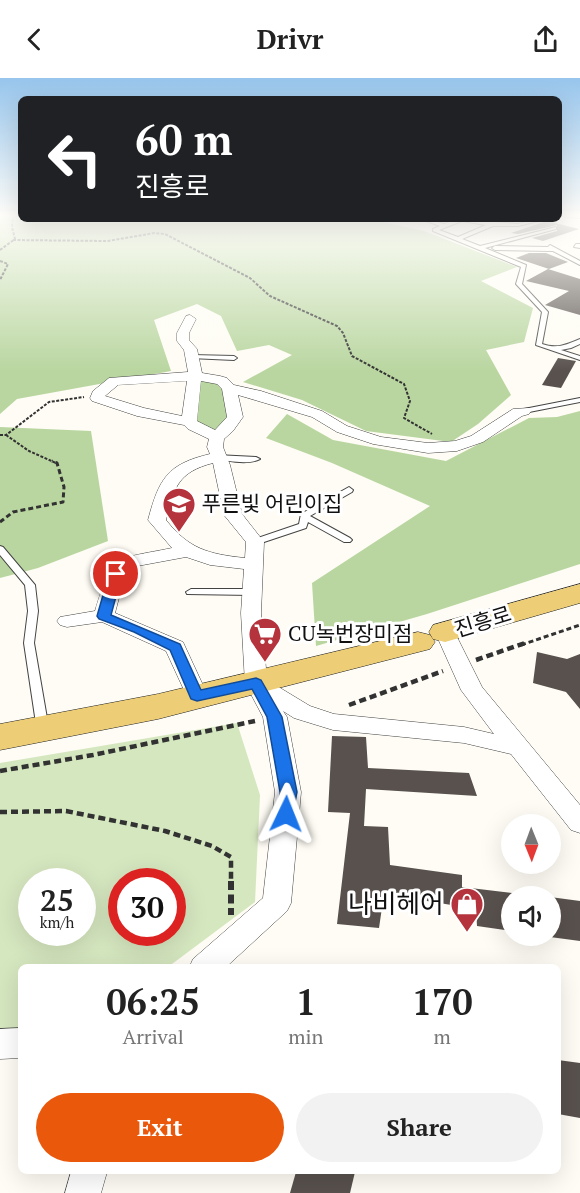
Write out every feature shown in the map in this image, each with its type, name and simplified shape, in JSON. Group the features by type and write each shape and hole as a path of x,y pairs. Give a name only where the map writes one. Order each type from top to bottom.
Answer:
{"main road":[{"name":"진흥로","path":"0,737 43,730 256,683 431,637 580,593"}],"street":[{"path":"189,421 194,376 190,349 183,341 183,333 190,319"},
{"path":"208,964 277,903 288,792 275,717 256,683 251,613 255,542 233,515 215,447 217,437 228,428 235,417 231,389 226,381 194,376 114,381 97,396 118,407 158,417 189,421 193,426 217,437"},
{"path":"231,389 256,394 317,414 342,429 379,441 428,448 457,446 477,439 518,412 524,411"},
{"path":"219,457 187,464 169,481 157,520 167,535 188,551 205,560 254,564"},
{"path":"104,616 116,574 126,563 188,551"},
{"path":"67,621 104,616 175,647 197,696"},
{"name":"진흥로","path":"431,637 516,747 527,756 580,823"},
{"path":"256,683 302,712 333,722 456,734 516,747"},
{"path":"0,1044 18,1043"},
{"path":"83,1193 88,1174"}],"lane":[{"path":"524,267 519,284 545,312 539,345 565,357 580,358"},
{"path":"550,349 569,347 580,341"},
{"path":"192,357 234,357"},
{"path":"524,411 580,400"},
{"path":"219,457 256,459"},
{"path":"304,516 349,490"},
{"path":"255,542 303,526 304,516"},
{"path":"304,516 347,540"},
{"path":"0,549 30,585 33,611 29,644 43,730"},
{"path":"190,592 252,592"}],"path":[{"path":"228,267 250,278 270,296 337,326 344,333 352,356 404,384 410,401 404,418 409,423 436,435"},
{"path":"0,435 6,435 49,402 97,396"},
{"path":"0,522 13,512 63,502 64,487 57,463 29,451 6,435"},
{"path":"0,812 66,811 165,831 212,846 231,857 231,921"}],"green space":[{"path":"0,267 517,267 481,281 533,308 524,342 486,350 511,395 478,424 451,442 366,431 302,400 243,382 292,355 269,345 237,351 221,316 197,304 154,320 171,371 17,399 0,414"},
{"path":"198,380 214,380 222,385 231,420 218,432 193,420"},
{"path":"580,411 580,564 427,614 316,646 312,583 430,506 332,463 266,438 287,414 333,440 446,461 529,418 557,417"},
{"path":"0,427 91,431 108,541 38,568 0,578"},
{"path":"237,723 260,795 255,902 172,964 18,964 18,1035 0,1035 0,763"}],"building":[{"path":"548,269 580,279 580,315 545,305 569,291 526,281"},
{"path":"558,358 576,361 561,388 542,385"},
{"path":"537,652 567,659 580,654 580,709 566,692 533,683"},
{"path":"332,736 366,737 368,768 469,773 477,796 366,789 364,826 388,827 390,865 462,875 462,887 501,892 501,929 477,926 476,909 384,894 379,928 337,924 350,813 328,812"},
{"path":"561,898 580,901 580,941 561,938"},
{"path":"561,1060 580,1063 580,1118 561,1115"},
{"path":"295,1174 355,1174 350,1193 290,1193"}],"place":[{"name":"푸른빛 어린이집","path":"179,533"},
{"name":"CU녹번장미점","path":"265,663"},
{"name":"나비헤어","path":"467,933"}],"route":[{"path":"116,574 104,616 175,647 186,667 197,696 256,683 275,717 288,792 286,814"}]}
